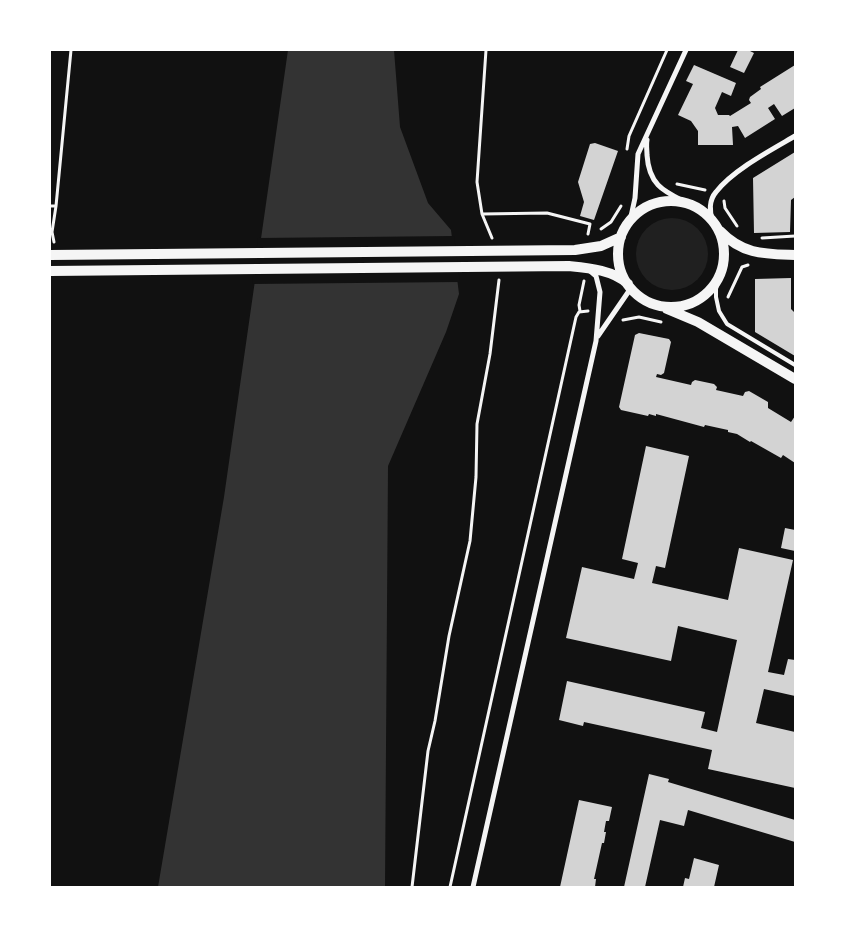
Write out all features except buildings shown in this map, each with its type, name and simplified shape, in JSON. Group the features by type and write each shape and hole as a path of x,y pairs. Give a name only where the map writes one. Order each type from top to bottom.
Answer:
{"main road":[{"path":"795,254 766,254 746,250 737,246 704,213 692,205 677,202 662,202 648,207 630,221 621,237 619,248 621,272 629,286 638,296 652,304 682,314 698,322 795,379"},
{"path":"652,304 668,307 683,306 696,301 716,283 721,272 724,248 715,225"},
{"path":"52,255 585,249 601,246 621,237"},
{"path":"52,271 544,266 613,275 629,286"}],"street":[{"path":"630,221 636,190 637,159 686,50"},
{"path":"648,134 646,144 647,162 653,180 663,189 692,205"},
{"path":"715,225 710,212 710,205 715,192 742,168 795,136"},
{"path":"472,887 596,341 600,287 593,272 582,272"},
{"path":"596,341 599,333 629,286"}],"lane":[{"path":"721,272 716,289 716,297 719,311 727,324 795,365"}],"path":[{"path":"55,244 52,232 71,50"},
{"path":"486,50 477,165 478,190 482,214 494,241"},
{"path":"599,231 611,222 623,203"},
{"path":"50,206 56,206"},
{"path":"482,214 547,213 559,215 590,224 587,237"},
{"path":"760,238 795,236"},
{"path":"580,311 579,304 584,281 582,272"},
{"path":"412,887 428,751 449,636 470,541 475,485 477,424 490,354 500,276"}],"shaded area":[{"path":"288,50 394,50 400,127 428,203 451,230 459,294 446,332 388,466 385,887 158,887 224,497"},
{"path":"672,218 692,224 702,234 708,254 702,274 692,284 672,290 652,284 642,274 636,254 642,234 652,224"}],"pier":[{"path":"454,236 460,282 252,284 258,238"}]}
